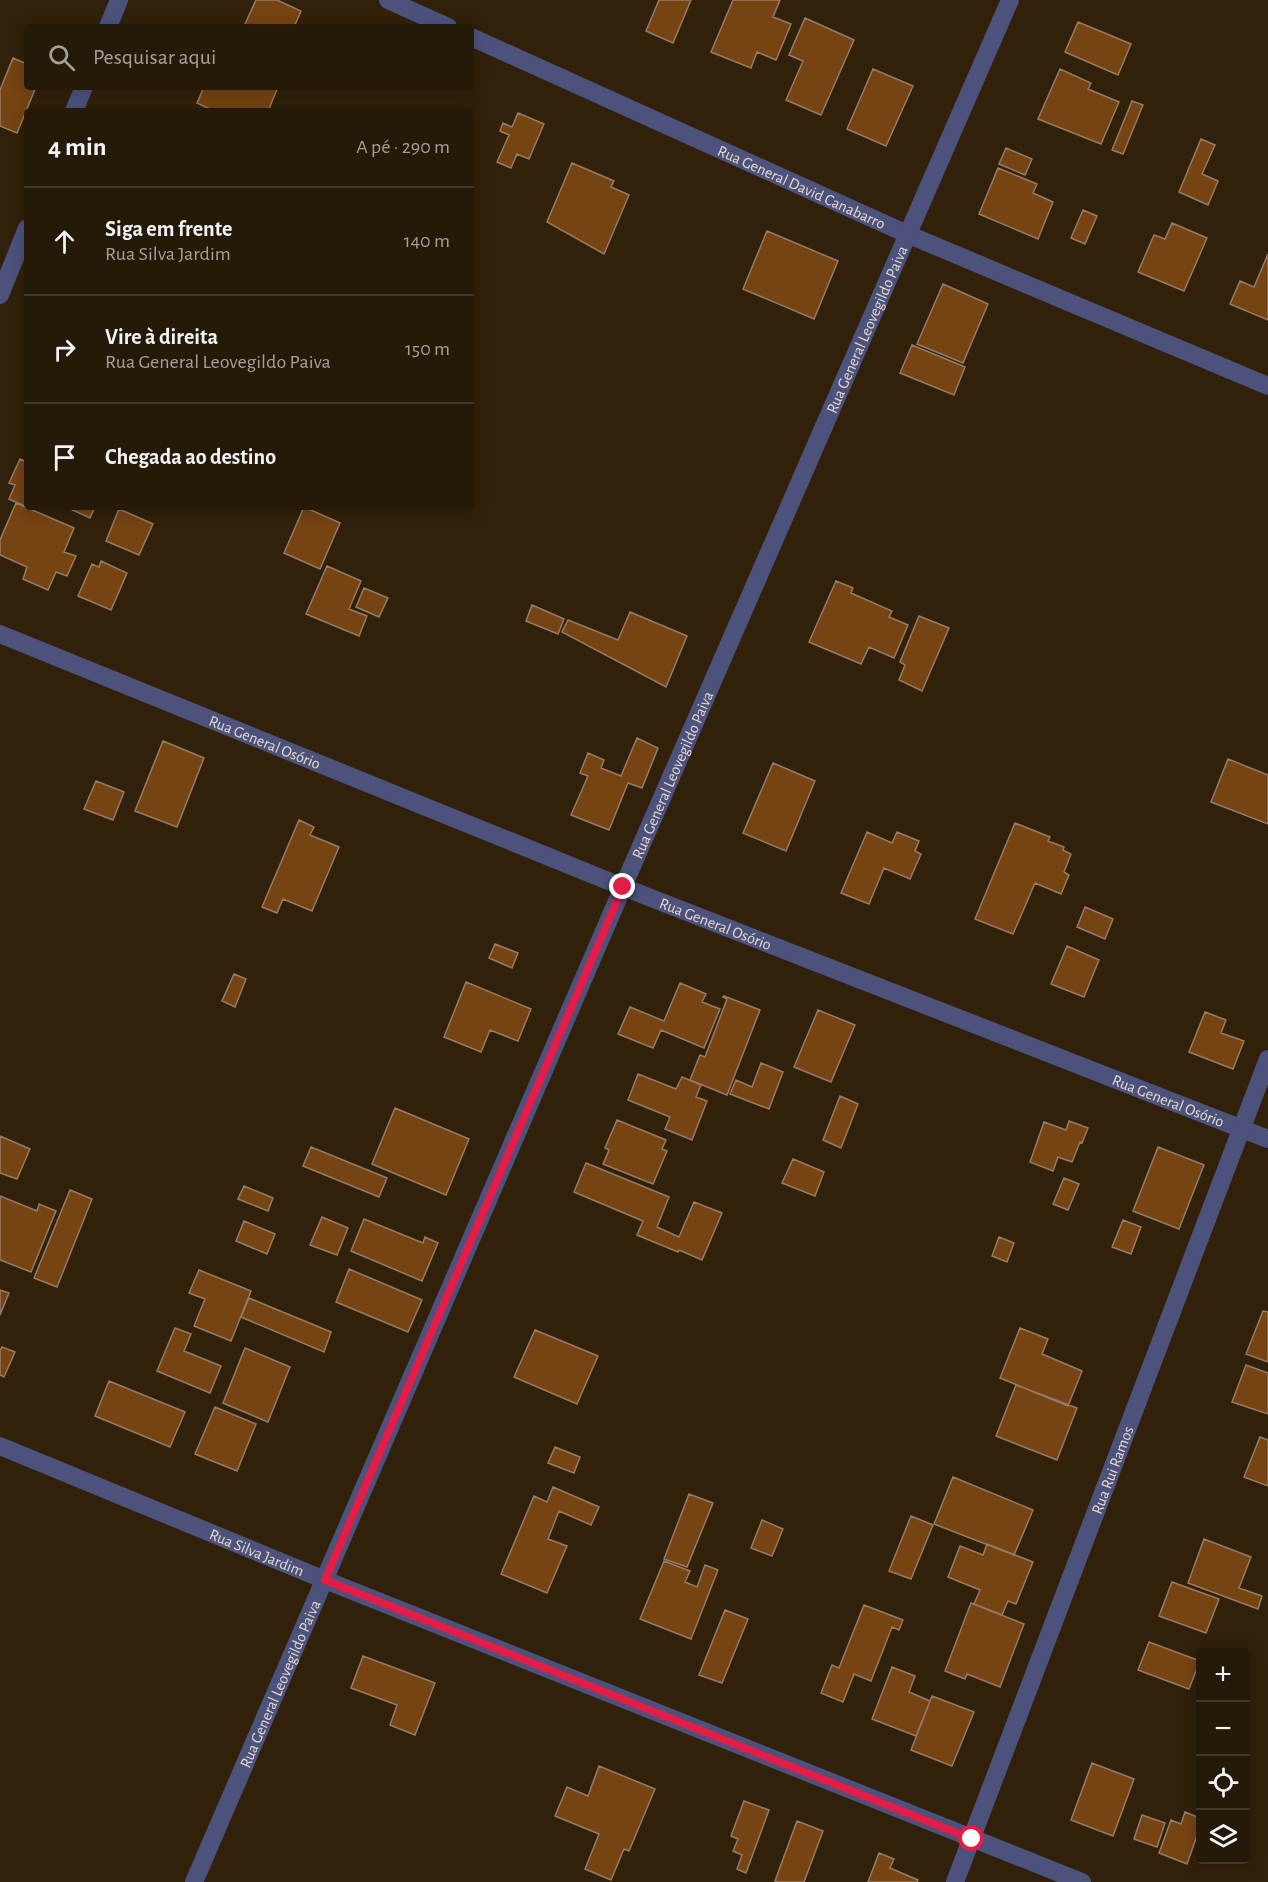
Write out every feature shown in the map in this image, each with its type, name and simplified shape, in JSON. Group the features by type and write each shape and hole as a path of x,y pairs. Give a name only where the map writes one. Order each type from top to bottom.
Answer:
{"street":[{"path":"109,24 119,0"},
{"path":"388,0 441,24"},
{"name":"Rua General Leovegildo Paiva","path":"194,1882 623,887 1010,0"},
{"name":"Rua General David Canabarro","path":"474,39 907,234 1268,386"},
{"path":"75,108 83,90"},
{"path":"0,295 24,235"},
{"name":"Rua General Osório","path":"0,634 623,887 1268,1139"},
{"name":"Rua Rui Ramos","path":"955,1882 1268,1059"},
{"name":"Rua Silva Jardim","path":"0,1446 325,1580 1082,1882"}],"building":[{"path":"256,0 277,0 301,11 295,24 245,24"},
{"path":"659,0 691,0 673,43 646,31"},
{"path":"733,0 780,0 773,17 791,24 776,60 757,52 751,68 711,52"},
{"path":"805,18 854,40 821,115 786,100 803,61 789,55"},
{"path":"1078,22 1131,44 1118,75 1065,52"},
{"path":"13,58 24,63 24,90 35,90 27,108 24,108 24,116 17,133 0,126 0,90"},
{"path":"873,69 913,86 886,146 847,129"},
{"path":"1060,69 1091,83 1088,89 1119,102 1101,144 1038,119"},
{"path":"203,90 277,90 269,108 208,108 197,103"},
{"path":"1132,101 1143,105 1123,154 1112,150"},
{"path":"518,113 544,124 529,159 517,154 511,168 497,162 509,135 500,131 503,123 512,127"},
{"path":"1201,139 1215,145 1202,174 1218,181 1208,205 1179,192"},
{"path":"1006,148 1032,159 1025,175 999,164"},
{"path":"572,163 614,181 611,187 629,195 604,254 547,222"},
{"path":"998,168 1037,184 1033,193 1053,202 1038,239 979,214"},
{"path":"1083,210 1097,216 1085,244 1071,238"},
{"path":"1172,223 1207,238 1184,291 1138,272 1154,235 1165,239"},
{"path":"767,231 838,261 814,319 743,289"},
{"path":"1268,254 1268,320 1230,304 1240,281 1254,287"},
{"path":"943,284 988,304 963,363 917,344"},
{"path":"912,345 965,367 954,395 900,373"},
{"path":"20,459 24,461 24,506 9,499 15,485 9,483"},
{"path":"16,503 24,506 24,510 32,510 74,528 64,552 76,556 67,576 56,572 48,590 23,579 27,567 0,555 0,540"},
{"path":"73,510 94,510 90,518"},
{"path":"119,510 153,524 139,555 106,541"},
{"path":"303,510 311,510 340,523 320,569 284,553"},
{"path":"101,561 127,573 111,610 78,596 92,564 99,567"},
{"path":"327,566 361,581 349,609 367,616 359,636 306,614"},
{"path":"836,581 853,588 851,593 892,611 889,617 908,625 894,658 869,647 861,664 809,642"},
{"path":"364,588 388,598 379,617 356,607"},
{"path":"532,605 564,619 558,634 526,621"},
{"path":"630,612 687,636 666,687 562,632 568,620 618,640"},
{"path":"919,616 949,628 922,691 899,680 905,665 900,662"},
{"path":"637,738 658,748 642,788 628,783 609,830 571,815 588,776 580,773 588,753 604,760 601,768 621,776"},
{"path":"163,741 204,758 177,827 135,811"},
{"path":"1228,759 1268,775 1268,824 1211,802"},
{"path":"773,763 815,781 786,851 743,833"},
{"path":"96,781 124,792 113,820 84,809"},
{"path":"299,820 314,827 310,835 339,847 312,911 283,899 277,913 262,907"},
{"path":"1015,823 1050,837 1048,841 1064,847 1063,850 1071,854 1064,872 1069,875 1061,894 1035,883 1013,934 975,919"},
{"path":"867,832 892,843 897,832 919,841 915,851 921,854 910,879 884,868 869,904 841,893"},
{"path":"1085,907 1113,919 1105,939 1077,927"},
{"path":"495,944 518,953 512,968 489,958"},
{"path":"1067,946 1099,960 1084,997 1051,984"},
{"path":"234,974 246,979 235,1007 222,1001"},
{"path":"466,982 531,1009 518,1041 490,1030 481,1052 444,1037"},
{"path":"680,983 706,994 702,1002 720,1009 704,1048 661,1030 653,1048 618,1034 630,1007 664,1021"},
{"path":"724,996 760,1010 727,1095 690,1080 700,1055 705,1057 727,999"},
{"path":"818,1010 855,1025 831,1082 794,1067"},
{"path":"1205,1012 1226,1020 1221,1033 1244,1041 1233,1069 1189,1052"},
{"path":"761,1063 783,1072 769,1109 730,1094 736,1080 752,1087"},
{"path":"638,1074 676,1089 682,1077 701,1085 696,1097 707,1101 692,1140 665,1129 670,1117 628,1100"},
{"path":"840,1096 858,1104 841,1148 823,1140"},
{"path":"395,1108 469,1139 446,1195 372,1164"},
{"path":"617,1120 666,1140 662,1149 667,1151 653,1184 603,1164 609,1150 605,1148"},
{"path":"1069,1121 1088,1128 1072,1162 1058,1157 1053,1171 1030,1162 1044,1122 1066,1130"},
{"path":"0,1136 30,1149 17,1179 0,1173"},
{"path":"311,1147 387,1178 379,1197 303,1166"},
{"path":"1158,1147 1204,1165 1179,1229 1133,1211"},
{"path":"793,1159 824,1172 815,1196 782,1183"},
{"path":"586,1163 669,1197 657,1227 679,1237 694,1202 722,1213 702,1260 637,1235 643,1221 574,1192"},
{"path":"1064,1178 1079,1184 1068,1210 1053,1204"},
{"path":"244,1186 273,1198 268,1211 238,1199"},
{"path":"70,1190 92,1199 57,1287 34,1278"},
{"path":"0,1196 37,1211 39,1204 56,1211 31,1272 0,1260"},
{"path":"322,1217 348,1228 337,1255 310,1245"},
{"path":"364,1219 423,1243 425,1237 438,1243 422,1281 351,1251"},
{"path":"1123,1220 1141,1227 1131,1254 1112,1247"},
{"path":"244,1221 275,1234 267,1254 236,1241"},
{"path":"999,1237 1014,1243 1007,1262 992,1256"},
{"path":"349,1269 422,1300 408,1332 336,1302"},
{"path":"199,1270 251,1291 231,1341 194,1326 205,1299 189,1293"},
{"path":"0,1290 9,1293 0,1315"},
{"path":"249,1298 331,1332 324,1352 241,1317"},
{"path":"1263,1311 1268,1312 1268,1362 1246,1354"},
{"path":"175,1328 191,1334 184,1351 221,1366 210,1393 157,1371"},
{"path":"1020,1328 1048,1339 1042,1354 1082,1371 1068,1406 1000,1378"},
{"path":"535,1330 598,1356 577,1404 514,1377"},
{"path":"2,1347 15,1352 4,1377 0,1375"},
{"path":"245,1348 290,1367 268,1422 223,1403"},
{"path":"1246,1365 1268,1373 1268,1414 1232,1402"},
{"path":"109,1381 185,1412 170,1447 95,1416"},
{"path":"1016,1385 1077,1408 1057,1460 996,1436"},
{"path":"215,1407 256,1424 237,1471 195,1454"},
{"path":"1260,1437 1268,1440 1268,1486 1244,1477"},
{"path":"555,1447 580,1457 574,1473 548,1463"},
{"path":"953,1477 1033,1510 1014,1555 934,1524"},
{"path":"553,1487 599,1507 591,1525 559,1511 548,1539 567,1546 547,1593 501,1574 534,1496 547,1502"},
{"path":"689,1494 713,1503 687,1567 664,1559"},
{"path":"911,1516 933,1525 911,1579 889,1571"},
{"path":"762,1520 783,1529 772,1556 751,1548"},
{"path":"1204,1539 1251,1557 1239,1588 1262,1596 1258,1609 1188,1583"},
{"path":"987,1544 1033,1562 1016,1604 1008,1601 1002,1615 974,1604 980,1590 948,1577 960,1546 983,1555"},
{"path":"664,1561 690,1571 685,1582 697,1587 705,1565 718,1570 691,1639 640,1619"},
{"path":"1172,1582 1219,1599 1206,1633 1159,1616"},
{"path":"971,1603 1024,1624 1000,1687 967,1674 965,1679 945,1671"},
{"path":"864,1605 903,1620 899,1630 892,1627 871,1681 854,1674 843,1702 821,1693 832,1665 839,1668"},
{"path":"725,1610 748,1619 722,1683 699,1675"},
{"path":"1149,1642 1196,1660 1196,1671 1189,1689 1138,1670"},
{"path":"363,1656 435,1683 415,1735 390,1725 397,1705 351,1688"},
{"path":"892,1667 915,1676 909,1692 930,1701 916,1736 872,1719"},
{"path":"932,1696 974,1712 952,1766 911,1750"},
{"path":"1092,1763 1134,1779 1113,1836 1071,1820"},
{"path":"599,1766 655,1789 629,1851 624,1849 611,1880 585,1869 599,1834 555,1816 567,1787 588,1796"},
{"path":"744,1801 769,1810 746,1873 737,1869 742,1855 733,1851 738,1839 731,1836"},
{"path":"1185,1812 1196,1816 1196,1838 1187,1864 1159,1853 1171,1820 1181,1824"},
{"path":"1142,1815 1165,1823 1157,1847 1134,1839"},
{"path":"797,1821 823,1831 804,1882 775,1881"},
{"path":"879,1853 894,1859 890,1868 918,1880 917,1882 868,1882"}],"route":[{"path":"623,887 325,1580 972,1839"}]}
